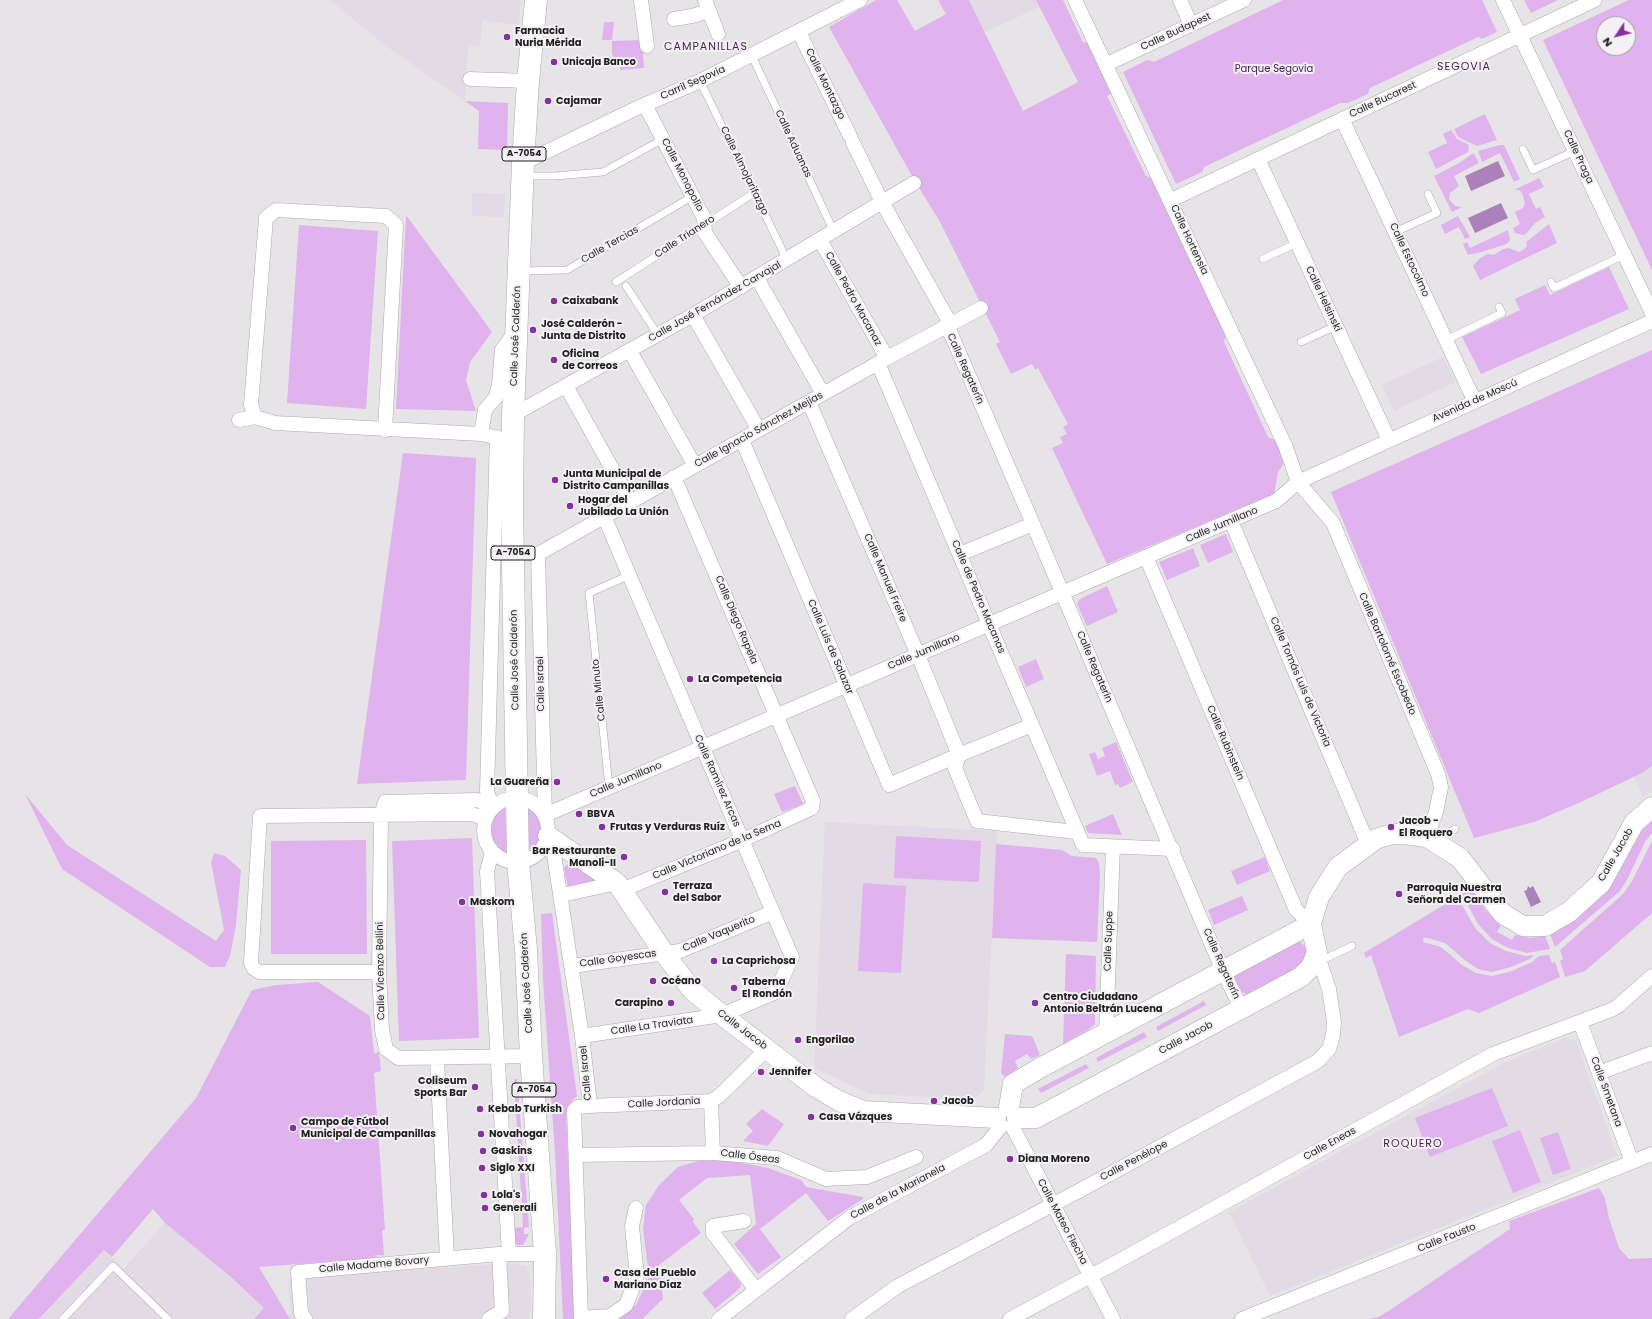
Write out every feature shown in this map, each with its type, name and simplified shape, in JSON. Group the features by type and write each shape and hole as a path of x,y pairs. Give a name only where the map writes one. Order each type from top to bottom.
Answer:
{"main road":[{"name":"Calle José Calderón","path":"536,0 528,81 523,169 513,415 505,438 512,505 518,862 526,950 531,1056 545,1254 544,1319"}],"street":[{"path":"641,0 647,46"},
{"name":"Carril Segovia","path":"523,169 645,105 752,56 860,0"},
{"name":"Calle Hortensia","path":"1075,0 1107,64 1285,445 1298,482"},
{"path":"1180,0 1191,25"},
{"name":"Calle Budapest","path":"1107,64 1244,0"},
{"name":"Calle Praga","path":"1503,0 1652,313"},
{"name":"Calle Bucarest","path":"1170,200 1595,0"},
{"path":"674,19 692,16 707,5 718,34"},
{"name":"Calle Montazgo","path":"799,32 882,202"},
{"path":"470,79 528,81"},
{"name":"Calle Monopolio","path":"645,105 694,196 704,218 705,233 741,287"},
{"name":"Calle Estocolmo","path":"1342,119 1475,402"},
{"name":"Calle Helsinski","path":"1258,159 1389,440"},
{"name":"Calle José Fernández Carvajal","path":"513,415 630,351 757,278 914,183"},
{"name":"Calle Regaterín","path":"882,202 948,324 1173,849 1223,971 1241,1008"},
{"path":"255,417 251,405 266,218 276,210 386,216 396,225 385,430"},
{"name":"Calle Pedro Macanaz","path":"820,240 882,360"},
{"path":"757,278 823,394"},
{"name":"Calle Ignacio Sánchez Mejías","path":"538,554 882,360 980,308"},
{"path":"693,315 759,430"},
{"name":"Avenida de Moscú","path":"1298,482 1652,321"},
{"path":"481,434 485,410 496,397 499,384 502,350 516,331"},
{"path":"630,351 695,466"},
{"name":"Calle de Pedro Macanas","path":"882,360 960,554 1076,832"},
{"path":"566,386 630,502"},
{"name":"Calle Manuel Freire","path":"808,402 918,654 959,755 955,768 977,821 1076,832"},
{"path":"239,420 255,417 275,423 481,434 505,438"},
{"name":"Calle José Calderón","path":"492,852 486,844 484,834 489,813 487,791 505,438"},
{"name":"Calle Luis de Salazar","path":"742,440 889,785 959,755"},
{"name":"Calle Diego Rapela","path":"674,477 813,801 812,808"},
{"name":"Calle Jumillano","path":"545,815 1231,521 1276,501 1298,482"},
{"name":"Calle Bartolomé Escobedo","path":"1298,482 1333,523 1438,774 1441,787 1431,839"},
{"name":"Calle Ramírez Arcas","path":"604,516 792,957 776,992 722,1015"},
{"name":"Calle Tomás Luis de Victoria","path":"1231,521 1368,844"},
{"path":"960,554 1033,524"},
{"name":"Calle Israel","path":"538,554 545,815 553,838 554,855 562,895 582,1036 588,1106 578,1107 574,1110 581,1318"},
{"name":"Calle Rubinstein","path":"1146,557 1296,910 1311,924"},
{"path":"959,755 1032,725"},
{"path":"379,972 260,972 254,968 251,963 260,816 381,816 385,802 477,800 489,813 500,801 518,797 529,800 538,806 545,815"},
{"name":"Calle Jacob","path":"553,838 619,886 664,953 692,990 817,1088 863,1111 1007,1119 1036,1118 1301,977 1319,957 1311,924 1319,897 1338,867 1368,844 1392,834 1403,834 1431,839 1460,858 1503,914 1523,926 1545,926 1569,912 1601,883 1634,823 1652,807"},
{"name":"Calle Victoriano de la Serna","path":"562,895 619,886 743,840 812,808"},
{"name":"Calle Vicenzo Bellini","path":"381,816 379,972 382,1030 386,1049 398,1058 437,1059 531,1056"},
{"path":"1076,832 1083,845 1173,849"},
{"path":"489,1319 502,1311 504,1254 497,1057 487,871 492,852 500,858 509,861 518,862 529,860 553,838"},
{"name":"Calle Suppe","path":"1106,1034 1113,847"},
{"name":"Calle Vaquerito","path":"664,953 680,951 773,912"},
{"path":"1007,1119 1013,1084 1040,1068 1311,924"},
{"name":"Calle Goyescas","path":"572,966 664,953"},
{"name":"Calle Penélope","path":"852,1319 898,1286 1054,1204 1318,1061 1329,1049 1333,1035 1334,1022 1329,989 1319,957"},
{"name":"Calle Eneas","path":"1010,1319 1494,1054 1580,1022 1618,1006 1652,976"},
{"name":"Calle La Traviata","path":"582,1036 722,1015"},
{"name":"Calle Smetana","path":"1580,1022 1632,1162"},
{"name":"Calle Jordania","path":"588,1106 712,1101 718,1098 767,1049"},
{"path":"1599,1073 1652,1053"},
{"path":"437,1059 447,1258"},
{"path":"712,1101 713,1153"},
{"name":"Calle Mateo Flecha","path":"1007,1119 1054,1204 1113,1319"},
{"name":"Calle de la Marianela","path":"719,1319 850,1218 986,1145 1007,1119"},
{"name":"Calle Óseas","path":"576,1155 713,1153 777,1158 826,1179 867,1177 916,1157"},
{"name":"Calle Fausto","path":"1242,1319 1435,1243 1652,1154"},
{"path":"581,1318 610,1316 626,1305 637,1277 632,1226 636,1208"},
{"path":"744,1221 713,1226 713,1233 756,1290"},
{"name":"Calle Madame Bovary","path":"305,1319 300,1313 298,1272 447,1258 504,1254 545,1254"}],"lane":[{"name":"Calle Aduanas","path":"752,56 834,232"},
{"name":"Calle Almojarifazgo","path":"700,81 787,260"},
{"path":"523,169 555,176 603,172 663,140"},
{"path":"1523,149 1532,170 1575,151"},
{"name":"Calle Trianero","path":"616,282 754,193"},
{"path":"1395,232 1437,213 1428,194"},
{"name":"Calle Tercias","path":"519,271 567,270 694,196"},
{"path":"1263,259 1297,243"},
{"path":"1551,282 1554,288 1624,255"},
{"path":"626,286 658,335"},
{"path":"1446,340 1502,313 1499,307"},
{"path":"1301,342 1336,326"},
{"name":"Calle Minuto","path":"609,787 590,593 630,575"},
{"path":"1431,839 1455,829"},
{"path":"1319,957 1352,946"},
{"path":"63,1319 113,1266 168,1319"}],"shaded area":[{"path":"330,0 521,0 519,25 482,20 480,46 468,45 465,101 386,46"},
{"path":"969,0 1036,0 1039,7 985,32"},
{"path":"1498,161 1505,176 1471,191 1465,176"},
{"path":"472,193 505,194 504,217 472,216"},
{"path":"1501,203 1508,218 1475,233 1468,218"},
{"path":"1443,357 1455,382 1394,411 1382,385"},
{"path":"1652,766 1652,792 1643,797 1634,777"},
{"path":"825,822 997,831 984,1090 974,1099 870,1094 814,1068"},
{"path":"1528,886 1530,888 1533,886 1541,902 1531,907 1524,891 1527,890"},
{"path":"1565,1038 1576,1041 1617,1156 1270,1296 1229,1212 1506,1062"},
{"path":"165,1223 231,1277 264,1308 254,1319 40,1319 104,1250 124,1268"},
{"path":"375,1255 384,1255 386,1272 512,1263 526,1266 531,1281 531,1310 528,1319 290,1319 288,1316 291,1314 288,1284 292,1275 289,1263 375,1258"}],"green space":[{"path":"876,0 897,0 915,31 946,14 938,0 969,0 1023,111 1078,82 1036,0 1063,0 1083,42 1089,43 1112,93 1107,96 1146,176 1152,179 1226,336 1224,342 1268,437 1277,441 1285,462 1278,472 1274,494 1107,564 1052,448 1063,443 1060,437 1067,434 1063,427 1068,424 1038,368 1035,370 1032,364 1011,374 996,344 1000,342 940,222 912,176 829,27"},
{"name":"Parque Segovia","path":"1283,0 1482,0 1497,32 1482,39 1478,37 1370,88 1368,94 1348,103 1340,103 1204,167 1202,172 1176,184 1123,72 1147,60 1154,62"},
{"path":"1524,0 1558,0 1531,13"},
{"path":"1629,0 1652,0 1652,270 1543,40"},
{"path":"604,22 614,22 612,40 602,40"},
{"path":"642,40 644,68 621,70 612,54 612,41"},
{"path":"465,101 508,103 507,150 478,149 479,111"},
{"path":"1485,114 1497,140 1477,146 1458,137 1454,129"},
{"path":"1451,130 1457,139 1469,145 1468,152 1436,169 1428,152 1447,143 1443,134"},
{"path":"1504,145 1520,179 1514,182 1500,153 1482,162 1478,151"},
{"path":"1474,154 1479,163 1454,176 1459,186 1450,193 1449,199 1455,206 1462,207 1452,212 1434,176 1461,162"},
{"path":"1539,178 1544,187 1529,194 1536,209 1540,207 1545,217 1534,224 1526,234 1523,235 1515,233 1513,228 1520,224 1515,212 1523,208 1525,203 1522,193 1519,190 1514,190"},
{"path":"406,215 492,332 470,362 466,380 476,411 396,409"},
{"path":"1458,216 1470,237 1465,239 1459,227 1445,234 1441,225"},
{"path":"1549,224 1557,243 1480,280 1473,266 1480,258 1488,254 1494,255 1503,249 1509,248 1519,252 1527,246 1526,242"},
{"path":"299,225 378,231 366,409 287,403"},
{"path":"1508,230 1510,240 1507,244 1468,255 1463,244 1467,242 1470,248"},
{"path":"1609,267 1629,309 1481,374 1462,337 1520,310 1515,299 1545,285 1550,295"},
{"path":"1652,350 1652,766 1642,773 1581,802 1534,822 1474,838 1331,492"},
{"path":"403,453 476,458 466,780 357,784"},
{"path":"1226,534 1233,552 1208,563 1200,545"},
{"path":"1193,548 1200,566 1167,580 1159,562"},
{"path":"1107,586 1118,612 1087,626 1077,604 1080,599"},
{"path":"1036,659 1044,679 1026,687 1018,667"},
{"path":"1116,742 1133,782 1120,788 1118,784 1115,785 1110,771 1097,776 1089,754 1095,752 1098,759 1105,756 1102,748"},
{"path":"795,786 803,804 782,812 774,794"},
{"path":"25,794 67,845 216,941 224,930 211,862 214,853 225,856 241,870 236,925 230,956 225,967 210,967 62,869"},
{"path":"505,807 507,854 500,852 492,844 488,833 489,824 492,817 500,809"},
{"path":"531,808 539,816 543,828 540,842 534,848 527,849 524,809"},
{"path":"1113,814 1122,835 1088,833 1085,826"},
{"path":"1652,819 1652,833 1645,842 1627,880 1620,891 1555,947 1550,934 1566,925 1608,888 1618,874 1635,840 1648,822"},
{"path":"896,836 981,841 979,882 894,878"},
{"path":"472,838 479,1038 399,1041 392,841"},
{"path":"366,840 367,954 271,954 271,841"},
{"path":"1652,841 1652,913 1585,971 1565,977 1560,961 1563,959 1560,950 1623,894 1631,883"},
{"path":"996,844 1062,850 1072,856 1096,858 1099,863 1100,874 1097,942 992,938"},
{"path":"1265,857 1270,871 1237,885 1231,871"},
{"path":"572,860 600,883 568,887 564,868"},
{"path":"863,883 906,886 901,973 858,971"},
{"path":"1472,888 1486,911 1501,926 1497,932 1512,940 1515,935 1530,938 1545,936 1550,949 1527,953 1508,948 1492,939 1478,924 1464,898 1462,897 1461,903 1475,928 1490,943 1506,951 1525,956 1534,955 1530,959 1511,967 1492,972 1478,969 1445,943 1424,937 1423,942 1441,947 1462,965 1476,973 1492,976 1512,971 1532,962 1539,956 1549,955 1552,963 1555,962 1560,977 1479,1013 1468,1009 1399,1037 1371,955 1366,958 1364,953"},
{"path":"1242,896 1248,910 1214,925 1208,910"},
{"path":"552,913 577,1096 569,1104 566,1113 575,1319 563,1319 555,1153 543,980 541,914"},
{"path":"1293,940 1300,942 1305,946 1308,951 1308,963 1247,995 1237,989 1234,979 1235,973"},
{"path":"1066,954 1096,956 1095,1024 1088,1030 1063,1044"},
{"name":"Campo de Fútbol Municipal de Campanillas","path":"318,982 370,1016 374,1053 379,1052 381,1071 374,1073 385,1230 382,1230 384,1255 375,1255 375,1258 259,1267 290,1319 254,1319 264,1308 231,1277 165,1223 153,1209 112,1257 104,1250 39,1319 8,1319 196,1098 252,990 276,985"},
{"path":"1204,1001 1206,1005 1158,1031 1156,1027"},
{"path":"1144,1032 1147,1037 1098,1062 1096,1058"},
{"path":"1005,1034 1032,1036 1040,1055 1031,1059 1027,1054 1015,1061 1018,1068 1005,1077 1001,1073"},
{"path":"1086,1064 1089,1068 1041,1093 1038,1089"},
{"path":"514,1079 517,1079 529,1227 524,1228 524,1234 529,1234 523,1245 517,1245 513,1239 513,1228 523,1227"},
{"path":"1492,1088 1508,1126 1430,1157 1415,1118"},
{"path":"762,1109 784,1124 768,1146 743,1141 753,1131 746,1124"},
{"path":"1520,1130 1541,1182 1513,1193 1492,1141"},
{"path":"1558,1132 1571,1169 1553,1175 1540,1138"},
{"path":"711,1157 768,1168 801,1180 806,1187 863,1197 863,1199 828,1221 806,1193 760,1229 781,1257 758,1274 734,1244 756,1224 750,1175 707,1178 679,1200 694,1219 693,1222 701,1233 659,1265 663,1299 642,1319 615,1319 637,1304 649,1275 643,1229 646,1205 659,1185 678,1167"},
{"path":"1599,1188 1605,1198 1609,1218 1619,1248 1629,1259 1652,1258 1652,1319 1369,1319 1378,1317 1390,1310 1510,1229 1509,1221"},
{"path":"730,1270 741,1283 740,1288 715,1309 702,1293"}],"place":[{"name":"Farmacia Nuria Mérida","path":"507,37"},
{"name":"Unicaja Banco","path":"554,62"},
{"name":"Cajamar","path":"548,101"},
{"name":"Caixabank","path":"554,301"},
{"name":"José Calderón - Junta de Distrito","path":"533,330"},
{"name":"Oficina de Correos","path":"554,360"},
{"name":"Junta Municipal de Distrito Campanillas","path":"555,480"},
{"name":"Hogar del Jubilado La Unión","path":"570,506"},
{"name":"La Competencia","path":"690,679"},
{"name":"La Guareña","path":"557,782"},
{"name":"BBVA","path":"579,814"},
{"name":"Frutas y Verduras Ruíz","path":"602,827"},
{"name":"Jacob - El Roquero","path":"1391,827"},
{"name":"Bar Restaurante Manoli-II","path":"624,857"},
{"name":"Terraza del Sabor","path":"665,892"},
{"name":"Parroquia Nuestra Señora del Carmen","path":"1399,894"},
{"name":"Maskom","path":"462,902"},
{"name":"La Caprichosa","path":"714,961"},
{"name":"Océano","path":"653,981"},
{"name":"Taberna El Rondón","path":"734,988"},
{"name":"Carapino","path":"671,1003"},
{"name":"Centro Ciudadano Antonio Beltrán Lucena","path":"1035,1003"},
{"name":"Engorilao","path":"798,1040"},
{"name":"Jennifer","path":"761,1072"},
{"name":"Coliseum Sports Bar","path":"475,1087"},
{"name":"Jacob","path":"934,1101"},
{"name":"Kebab Turkish","path":"480,1109"},
{"name":"Casa Vázques","path":"811,1117"},
{"name":"Campo de Fútbol Municipal de Campanillas","path":"293,1128"},
{"name":"Novahogar","path":"481,1134"},
{"name":"Gaskins","path":"483,1151"},
{"name":"Diana Moreno","path":"1010,1159"},
{"name":"Siglo XXI","path":"482,1168"},
{"name":"Lola's","path":"484,1195"},
{"name":"Generali","path":"485,1208"},
{"name":"Casa del Pueblo Mariano Díaz","path":"606,1279"}],"district":[{"name":"CAMPANILLAS","path":"706,47"},
{"name":"SEGOVIA","path":"1464,67"},
{"name":"ROQUERO","path":"1413,1144"}]}
